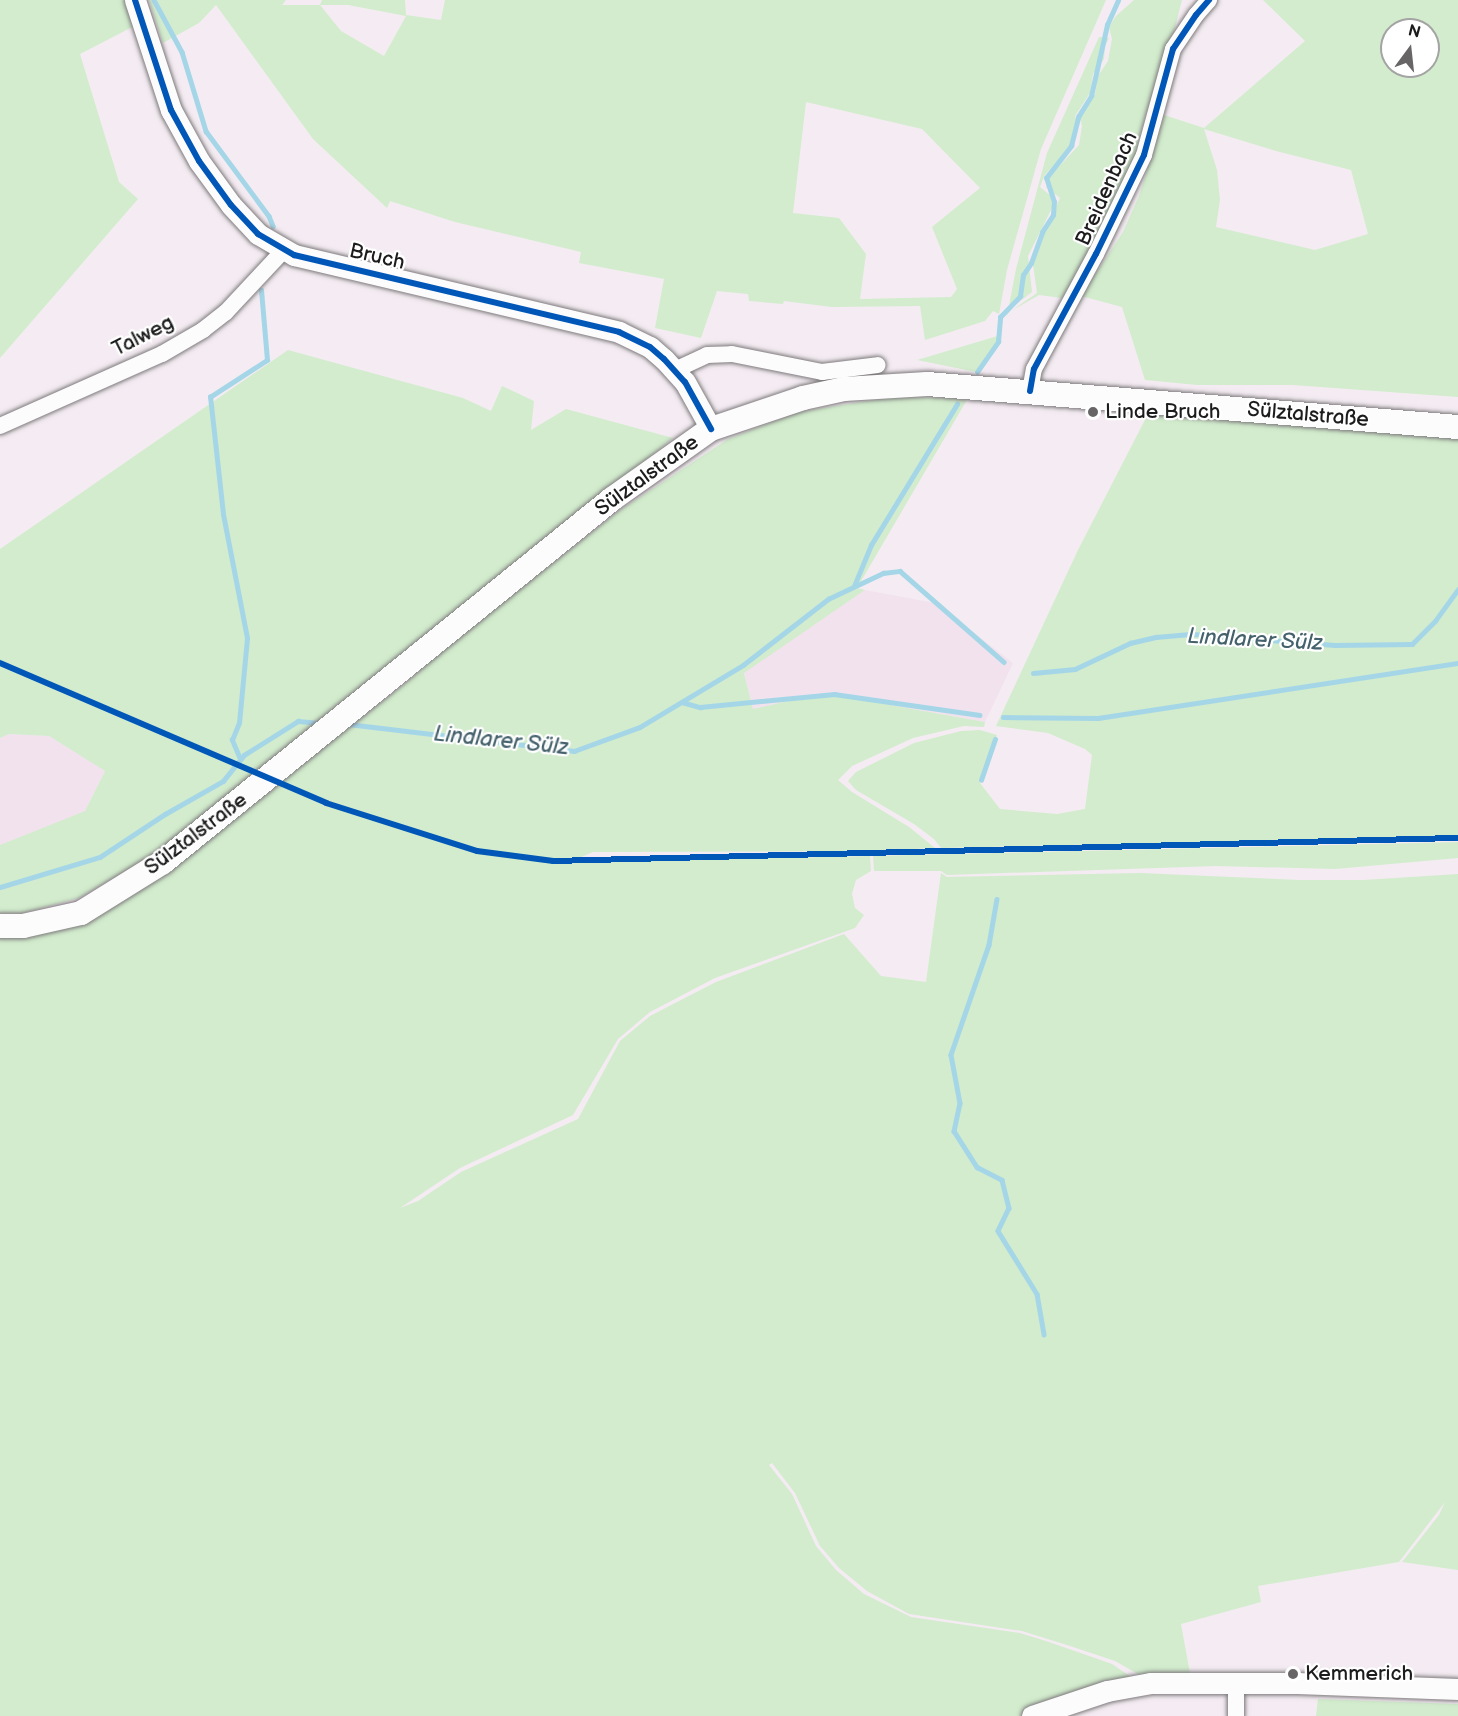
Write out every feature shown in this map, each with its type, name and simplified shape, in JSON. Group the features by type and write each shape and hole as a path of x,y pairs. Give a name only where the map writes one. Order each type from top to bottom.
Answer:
{"main road":[{"name":"Sülztalstraße","path":"0,926 23,926 81,913 163,862 353,711 612,499 711,429 802,398 844,389 927,384 1458,427"}],"street":[{"name":"Bruch","path":"135,0 171,110 199,161 231,205 258,234 283,251 595,324 619,332 650,347 675,370 694,397 711,429"},
{"name":"Breidenbach","path":"1030,391 1034,369 1096,254 1144,155 1173,49 1209,0"},
{"name":"Talweg","path":"0,426 121,373 203,330 226,312 283,251"},
{"path":"675,370 707,355 732,354 822,372 878,365"},
{"path":"1236,1682 1236,1716"},
{"path":"1032,1716 1130,1686 1236,1682 1458,1689"}],"shaded area":[{"path":"865,590 935,603 1013,663 985,722 823,693 753,709 744,672"},
{"path":"9,734 49,736 105,771 85,811 0,845 0,738"}],"green space":[{"path":"0,0 137,0 142,22 80,54 119,182 138,199 0,358"},
{"path":"149,0 286,0 282,5 320,5 322,0 405,0 406,15 441,20 445,0 1106,0 1041,149 1007,270 999,314 993,311 985,321 925,340 920,306 832,307 784,301 783,304 749,301 748,294 717,291 701,338 655,328 664,279 579,263 581,252 455,222 390,201 387,208 313,139 216,5 199,23 163,43","holes":["320,5 348,5 406,16 384,56 341,31","806,102 922,129 980,188 932,227 957,289 951,297 860,299 866,254 839,218 793,213"]},
{"path":"1134,0 1182,0 1172,39 1145,116 1126,192 1062,298 1039,295 1011,311 1037,293 1032,257 1060,198 1046,187 1050,176 1079,145 1082,126 1080,117 1095,94 1098,76 1108,61 1112,39 1109,27 1116,16"},
{"path":"1263,0 1458,0 1458,397 1293,385 1197,385 1145,380 1122,307 1081,296 1123,232 1139,196 1164,115 1204,128 1305,41","holes":["1204,129 1276,151 1351,170 1368,234 1315,250 1216,227 1220,200 1217,170"]},
{"path":"1099,37 1109,38 1105,46 1104,59 1093,74 1090,93 1075,116 1078,126 1074,143 1044,176 1040,187 1056,200 1028,256 1032,292 1010,309 1007,316 1016,269 1047,153"},
{"path":"1001,335 992,353 986,356 976,372 917,360"},
{"path":"288,350 463,398 491,411 502,386 534,401 531,430 566,409 673,438 203,821 151,856 79,898 23,913 0,913 0,845 85,811 105,771 49,736 9,734 0,738 0,549"},
{"path":"892,397 968,398 857,588 865,590 744,673 753,709 823,693 985,722 984,727 964,726 913,738 852,766 838,780 852,792 909,827 935,848 874,851 593,852 569,862 870,856 871,871 856,880 852,894 855,908 864,915 855,928 715,978 650,1012 618,1039 573,1115 460,1168 400,1208 418,1201 461,1172 578,1119 620,1041 650,1016 716,982 844,934 881,976 926,982 941,873 947,877 1140,873 1300,880 1363,880 1458,874 1458,1570 1402,1562 1439,1515 1445,1502 1399,1562 1258,1586 1261,1602 1181,1624 1191,1679 1152,1682 1115,1661 1070,1646 1022,1631 909,1614 867,1591 839,1568 820,1546 795,1493 772,1463 769,1465 792,1494 816,1546 836,1570 864,1594 911,1617 1020,1633 1049,1642 1112,1664 1140,1683 1023,1716 0,1716 0,932 26,933 240,812 402,686 459,637 619,511 728,439 798,412"},
{"path":"1149,412 1458,438 1458,836 941,848 934,839 914,824 856,790 848,781 856,772 914,743 961,731 980,730 997,735 980,783 1000,809 1057,814 1085,809 1092,755 1085,749 1048,733 996,726 1078,550"},
{"path":"1458,842 1458,858 1335,869 1216,866 947,875 941,871 874,871 873,856"},
{"path":"1318,1699 1458,1704 1458,1716 1316,1716"}],"waterway":[{"path":"154,0 182,52 206,131 269,216 273,226"},
{"name":"Breidenbach","path":"977,372 998,342 1000,317 1020,296 1023,275 1031,263 1042,232 1053,215 1054,202 1046,178 1071,146 1078,117 1091,96 1107,25 1118,0"},
{"path":"240,759 232,740 239,723 247,638 223,514 210,397 267,360 261,290"},
{"name":"Breidenbach","path":"854,586 871,545 957,404"},
{"name":"Lindlarer Sülz","path":"348,724 574,751 640,727 743,665 828,599 883,573 900,571 1004,662"},
{"name":"Lindlarer Sülz","path":"1033,673 1075,669 1130,643 1156,637 1193,634 1335,645 1412,644 1435,621 1458,589"},
{"path":"1003,717 1098,718 1458,663"},
{"path":"682,702 700,707 834,694 979,715"},
{"name":"Lindlarer Sülz","path":"0,887 100,857 165,814 223,781 244,755 298,721 322,723"},
{"path":"981,780 995,739"},
{"path":"997,899 989,945 951,1055 960,1103 954,1131 977,1167 1002,1180 1009,1208 998,1231 1037,1294 1044,1334"}],"cycle path":[{"path":"135,0 171,110 199,161 231,205 258,234 294,255 619,332 650,347 664,359 685,382 711,429"},
{"path":"1030,391 1034,369 1096,254 1144,155 1173,49 1209,0"},
{"path":"0,663 326,803 477,851 553,861 1458,838"}],"place":[{"name":"Linde Bruch","path":"1093,412"},
{"name":"Kemmerich","path":"1293,1674"}]}
